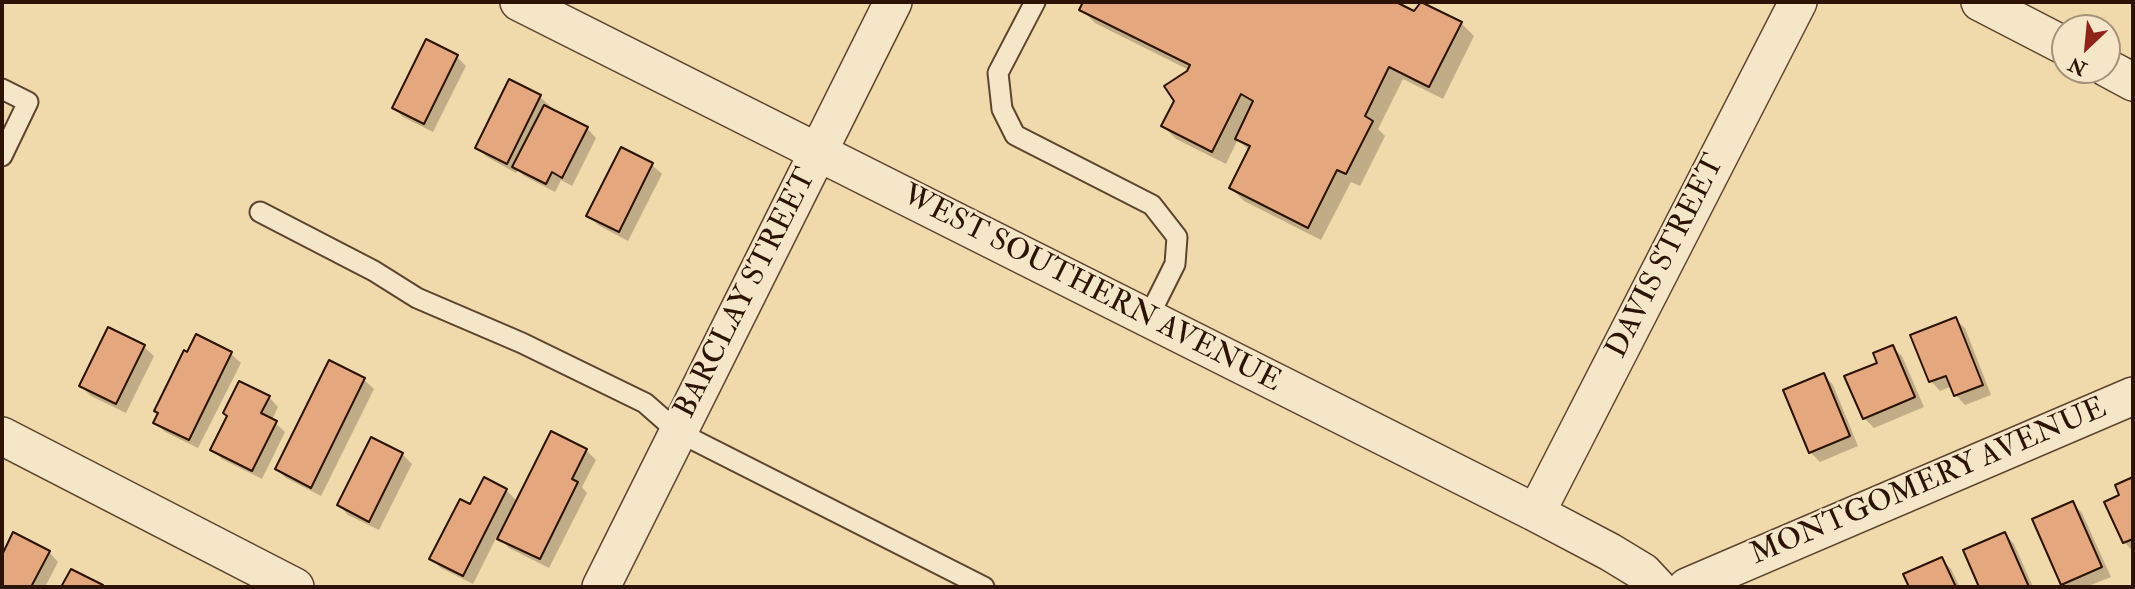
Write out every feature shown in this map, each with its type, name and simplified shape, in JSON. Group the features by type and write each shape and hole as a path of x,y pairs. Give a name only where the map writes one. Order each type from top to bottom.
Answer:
{"street":[{"name":"WEST SOUTHERN AVENUE","path":"519,2 1536,513 1643,572 1657,587"},
{"name":"BARCLAY STREET","path":"601,587 893,2"},
{"name":"DAVIS STREET","path":"1536,513 1798,2"},
{"path":"1980,2 2051,39"},
{"name":"MONTGOMERY AVENUE","path":"1686,587 2133,396"},
{"path":"2,436 295,587"}],"lane":[{"path":"1035,2 998,73 1002,109 1015,135 1152,205 1177,237 1175,264 1148,318"},
{"path":"2,89 28,102 2,156"},
{"path":"260,212 374,271 417,298 522,343 645,403 678,432 984,587"}],"building":[{"path":"1083,2 1396,2 1414,11 1421,2 1462,22 1429,87 1389,67 1365,116 1373,121 1346,174 1337,170 1308,228 1229,188 1250,146 1235,139 1253,101 1241,94 1212,152 1161,126 1174,101 1164,86 1187,71 1190,65 1079,10"},
{"path":"426,39 458,55 424,124 392,108"},
{"path":"509,79 541,95 507,164 475,148"},
{"path":"544,105 588,127 562,178 552,172 546,184 512,167"},
{"path":"621,147 653,163 619,232 586,216"},
{"path":"1956,317 1983,385 1954,396 1946,376 1929,382 1910,335"},
{"path":"108,327 145,345 116,404 79,386"},
{"path":"196,334 232,352 189,440 153,423 158,413 154,411 184,350 187,352"},
{"path":"1893,345 1915,397 1863,419 1844,376 1877,363 1873,353"},
{"path":"329,360 365,378 311,488 275,469"},
{"path":"1824,373 1850,436 1809,453 1783,390"},
{"path":"239,381 270,396 261,413 277,421 252,471 210,450 227,416 223,413"},
{"path":"551,431 587,449 572,479 578,482 540,559 497,539"},
{"path":"371,437 403,453 369,522 337,505"},
{"path":"484,477 507,489 463,576 429,559 460,499 470,504"},
{"path":"2133,477 2133,539 2123,543 2104,502 2119,495 2115,485"},
{"path":"2073,501 2102,567 2061,585 2032,519"},
{"path":"13,532 50,551 31,587 2,587 2,555"},
{"path":"2005,532 2029,587 1979,587 1963,550"},
{"path":"1942,557 1956,587 1909,587 1903,574"},
{"path":"71,569 103,585 61,587"}]}
